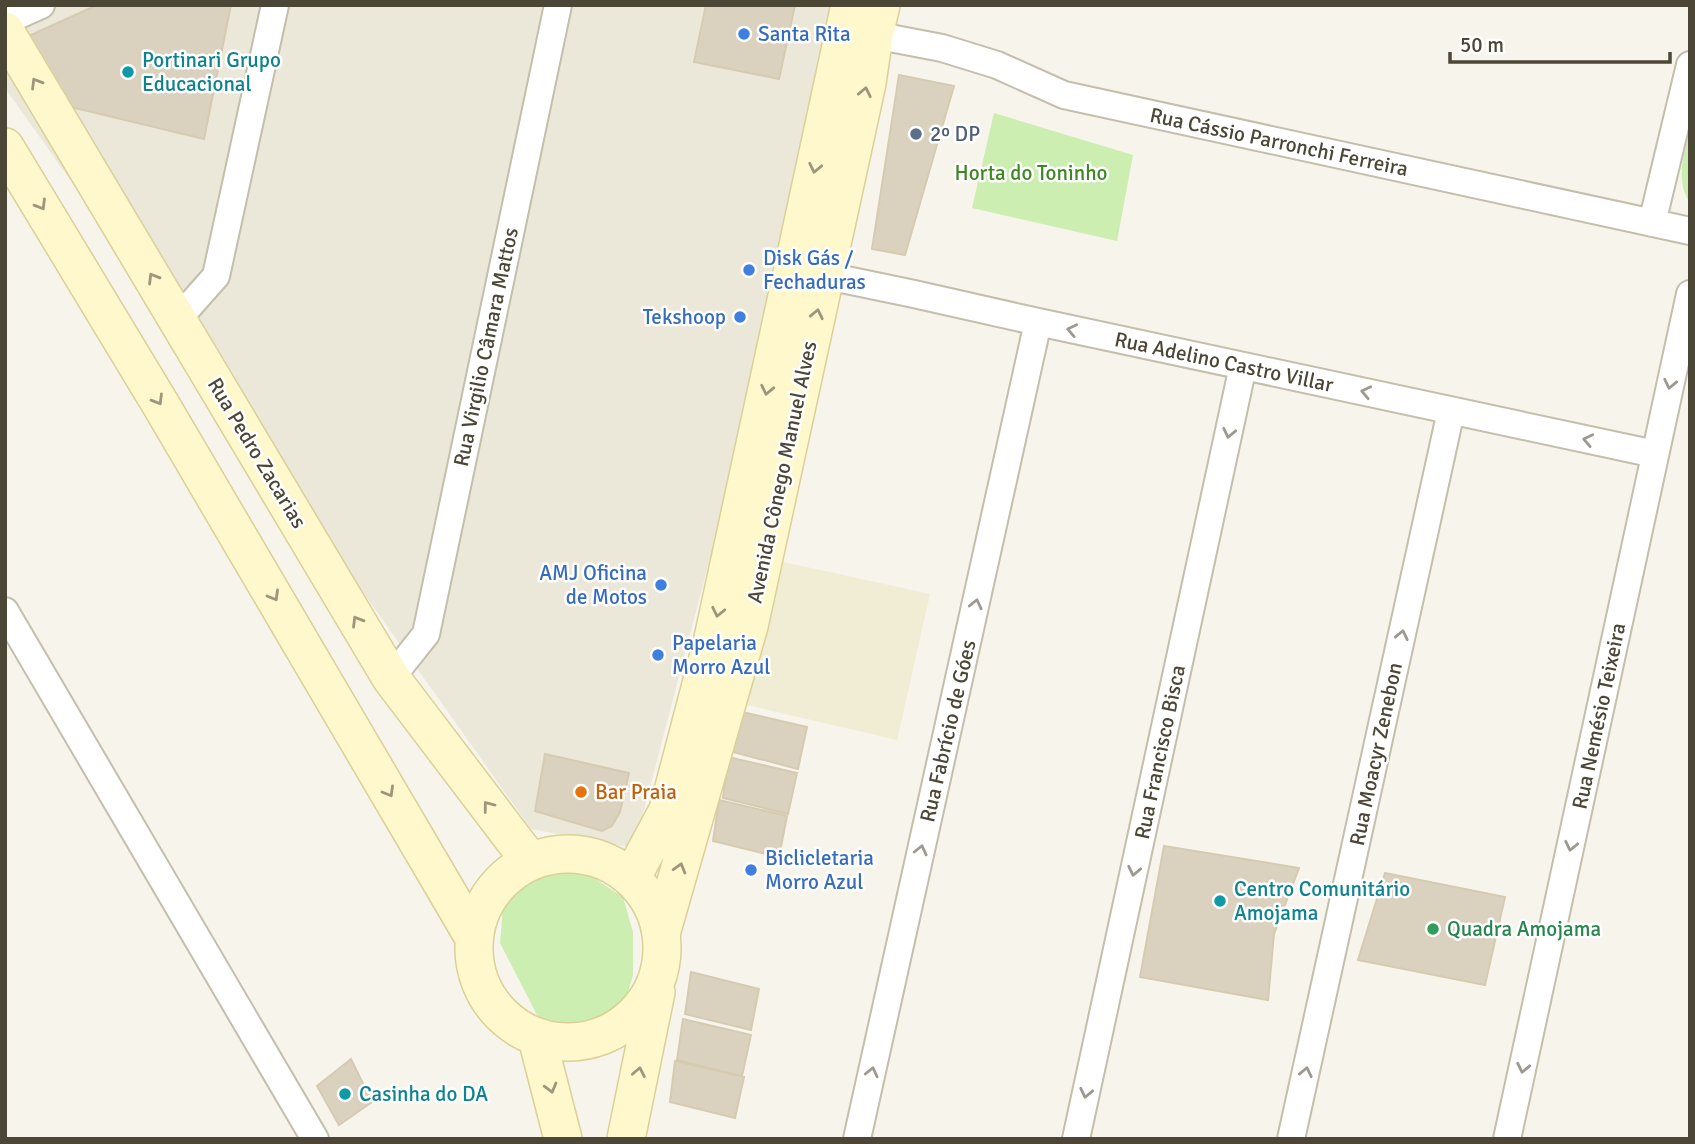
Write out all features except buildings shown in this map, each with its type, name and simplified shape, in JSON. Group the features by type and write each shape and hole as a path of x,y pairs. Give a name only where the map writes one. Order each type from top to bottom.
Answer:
{"street":[{"path":"5,21 41,5"},
{"path":"177,320 216,276 275,5"},
{"name":"Rua Virgilio Câmara Mattos","path":"391,678 426,634 558,5"},
{"name":"Avenida Cônego Manuel Alves","path":"626,1139 661,950 748,626 809,272 850,5"},
{"name":"Avenida Cônego Manuel Alves","path":"632,877 668,810 672,797 809,272 867,83 878,20"},
{"name":"Rua Cássio Parronchi Ferreira","path":"878,20 942,48 997,65 1064,95 1690,231"},
{"name":"Rua Pedro Zacarias","path":"5,31 391,678 530,860"},
{"path":"1652,223 1690,65"},
{"path":"6,151 161,405 473,936"},
{"name":"Rua Adelino Castro Villar","path":"809,272 1655,454"},
{"name":"Rua Nemésio Teixeira","path":"1507,1139 1690,293"},
{"name":"Rua Fabrício de Góes","path":"857,1139 1038,322"},
{"name":"Rua Francisco Bisca","path":"1076,1139 1243,366"},
{"name":"Rua Moacyr Zenebon","path":"1291,1139 1451,411"},
{"path":"5,611 315,1139"},
{"path":"555,853 583,854 609,862 632,877 651,903 661,950 650,997 629,1021 601,1037 569,1043 537,1038 509,1023 488,998 475,968 473,936 483,905 502,879 530,860 555,853"},
{"path":"537,1038 563,1139"}],"shaded area":[{"path":"5,5 855,5 634,848 531,829 5,88"},
{"path":"779,561 930,594 897,740 747,705"}],"green space":[{"name":"Horta do Toninho","path":"994,113 1133,155 1117,241 972,208"},
{"path":"1690,128 1690,203 1685,194 1682,176"},
{"path":"547,866 583,871 623,897 633,932 633,975 625,1002 597,1025 569,1033 537,1015 500,943 503,908 523,882"}],"place":[{"name":"Santa Rita","path":"744,34"},
{"name":"Portinari Grupo Educacional","path":"128,72"},
{"name":"2º DP","path":"916,134"},
{"name":"Disk Gás / Fechaduras","path":"749,270"},
{"name":"Tekshoop","path":"740,317"},
{"name":"AMJ Oficina de Motos","path":"661,585"},
{"name":"Papelaria Morro Azul","path":"658,655"},
{"name":"Bar Praia","path":"581,792"},
{"name":"Biclicletaria Morro Azul","path":"751,870"},
{"name":"Centro Comunitário Amojama","path":"1220,901"},
{"name":"Quadra Amojama","path":"1433,929"},
{"name":"Casinha do DA","path":"345,1094"}]}
